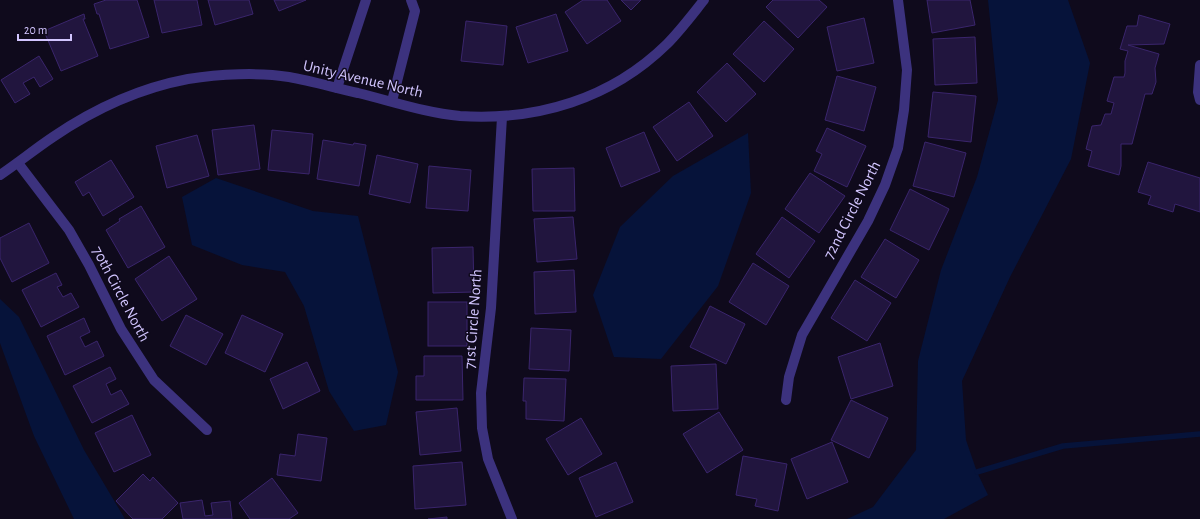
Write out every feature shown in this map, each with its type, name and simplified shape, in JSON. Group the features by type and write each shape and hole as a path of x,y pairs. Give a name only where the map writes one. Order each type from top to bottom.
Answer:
{"street":[{"path":"337,88 366,0"},
{"path":"392,101 415,11 411,0"},
{"name":"Unity Avenue North","path":"0,175 53,137 96,111 141,91 189,79 239,74 288,77 459,116 502,117 534,114 571,103 606,89 638,69 666,45 704,0"},
{"name":"72nd Circle North","path":"786,400 789,377 802,335 868,221 885,186 898,148 904,110 906,70 898,0"},
{"path":"1200,65 1198,92 1200,100"},
{"name":"71st Circle North","path":"502,117 490,322 482,394 482,428 488,459 512,519"},
{"name":"70th Circle North","path":"18,163 69,230 121,329 154,380 207,430"}],"water":[{"path":"988,0 1068,0 1090,63 1071,159 1010,277 962,381 966,440 977,472 988,495 944,519 847,519 873,507 916,450 918,361 941,270 977,177 998,100"},
{"path":"748,133 751,193 718,286 661,359 614,357 593,295 620,227 673,176"},
{"path":"216,178 313,211 358,216 398,372 386,425 354,431 329,391 304,306 285,272 242,265 192,245 182,197"},
{"path":"0,299 19,317 84,450 125,519 74,519 34,436 0,343"}],"building":[{"path":"106,0 137,0 149,37 110,49 99,14 97,14 94,4"},
{"path":"154,0 197,0 202,25 162,33"},
{"path":"208,0 249,0 253,14 215,25"},
{"path":"274,0 306,0 279,11"},
{"path":"583,0 607,0 621,21 587,44 565,12"},
{"path":"621,0 641,0 631,10"},
{"path":"773,0 819,0 827,7 798,38 766,7"},
{"path":"927,0 970,0 975,25 932,33"},
{"path":"84,14 85,19 83,19 98,56 61,71 44,31"},
{"path":"556,14 568,51 528,63 516,27"},
{"path":"1139,15 1170,24 1164,44 1128,45 1159,54 1155,68 1156,82 1152,94 1145,94 1132,144 1121,144 1121,166 1119,175 1088,166 1092,151 1086,149 1092,126 1101,125 1105,114 1111,114 1114,103 1107,101 1114,77 1124,77 1125,73 1125,61 1128,51 1120,49 1127,26 1137,26"},
{"path":"864,18 874,63 837,71 827,27"},
{"path":"466,21 507,26 503,65 461,61"},
{"path":"764,21 794,49 764,82 733,54"},
{"path":"975,37 977,83 935,85 933,39"},
{"path":"39,56 53,79 40,87 34,77 23,83 30,94 15,103 1,80"},
{"path":"727,63 756,94 726,122 697,92"},
{"path":"837,76 876,87 864,131 825,120"},
{"path":"933,92 976,96 971,142 928,137"},
{"path":"689,102 713,136 677,161 653,127"},
{"path":"254,125 260,169 218,175 212,130"},
{"path":"827,128 866,146 847,187 814,171 822,154 816,151"},
{"path":"272,130 313,134 309,174 268,170"},
{"path":"644,132 660,171 621,187 606,148"},
{"path":"197,135 209,176 167,188 156,146"},
{"path":"323,140 353,145 354,143 366,145 359,186 317,179"},
{"path":"925,142 966,153 954,197 913,186"},
{"path":"377,155 418,164 410,203 369,194"},
{"path":"111,160 134,197 103,216 89,192 83,196 75,182"},
{"path":"1148,162 1200,178 1200,212 1175,204 1173,212 1148,204 1151,196 1138,192"},
{"path":"429,166 471,170 468,211 426,208"},
{"path":"574,168 575,211 533,211 532,169"},
{"path":"810,173 845,196 819,233 785,209"},
{"path":"910,189 949,209 929,250 890,230"},
{"path":"141,206 165,247 128,268 106,230 120,221 119,219"},
{"path":"573,217 577,259 537,262 534,219"},
{"path":"782,217 815,241 789,278 756,254"},
{"path":"29,223 49,263 12,282 0,258 0,238"},
{"path":"885,239 919,260 896,298 861,277"},
{"path":"473,247 474,292 433,293 432,248"},
{"path":"169,256 197,299 162,321 135,279"},
{"path":"753,263 789,286 766,325 729,302"},
{"path":"574,270 576,312 535,314 534,272"},
{"path":"56,273 62,285 57,287 63,297 71,293 79,307 41,327 22,290"},
{"path":"855,280 891,303 867,341 831,318"},
{"path":"428,302 467,302 467,346 428,346"},
{"path":"710,306 745,324 726,364 690,347"},
{"path":"186,315 223,334 206,365 170,346"},
{"path":"242,315 283,334 265,372 225,353"},
{"path":"84,318 90,332 80,337 85,347 97,341 104,356 65,375 47,336"},
{"path":"531,328 571,330 569,371 529,369"},
{"path":"880,343 893,386 851,399 838,357"},
{"path":"424,356 462,356 463,400 416,400 416,376 424,376"},
{"path":"307,362 320,391 283,409 270,379"},
{"path":"716,364 718,409 673,411 671,366"},
{"path":"110,367 116,379 106,384 111,395 121,390 129,404 92,423 73,386"},
{"path":"524,378 566,379 564,421 526,419 526,401 523,401"},
{"path":"851,400 888,418 869,458 831,440"},
{"path":"457,408 461,451 420,455 416,412"},
{"path":"719,412 743,450 707,473 683,434"},
{"path":"132,415 151,455 114,472 95,433"},
{"path":"581,418 602,454 568,475 546,439"},
{"path":"298,434 327,438 321,481 277,475 280,454 295,456"},
{"path":"832,442 848,482 807,499 791,459"},
{"path":"743,456 787,464 778,511 755,506 757,499 736,495"},
{"path":"462,462 466,505 415,509 413,466"},
{"path":"616,462 633,502 596,517 579,478"},
{"path":"143,474 150,481 153,477 178,503 162,519 133,519 116,501"},
{"path":"272,478 298,513 289,519 250,519 239,503"},
{"path":"202,500 205,516 213,515 211,503 230,501 232,519 183,519 180,503"},
{"path":"447,517 447,519 428,519"}],"waterway":[{"path":"977,472 1063,446 1200,434"}]}
